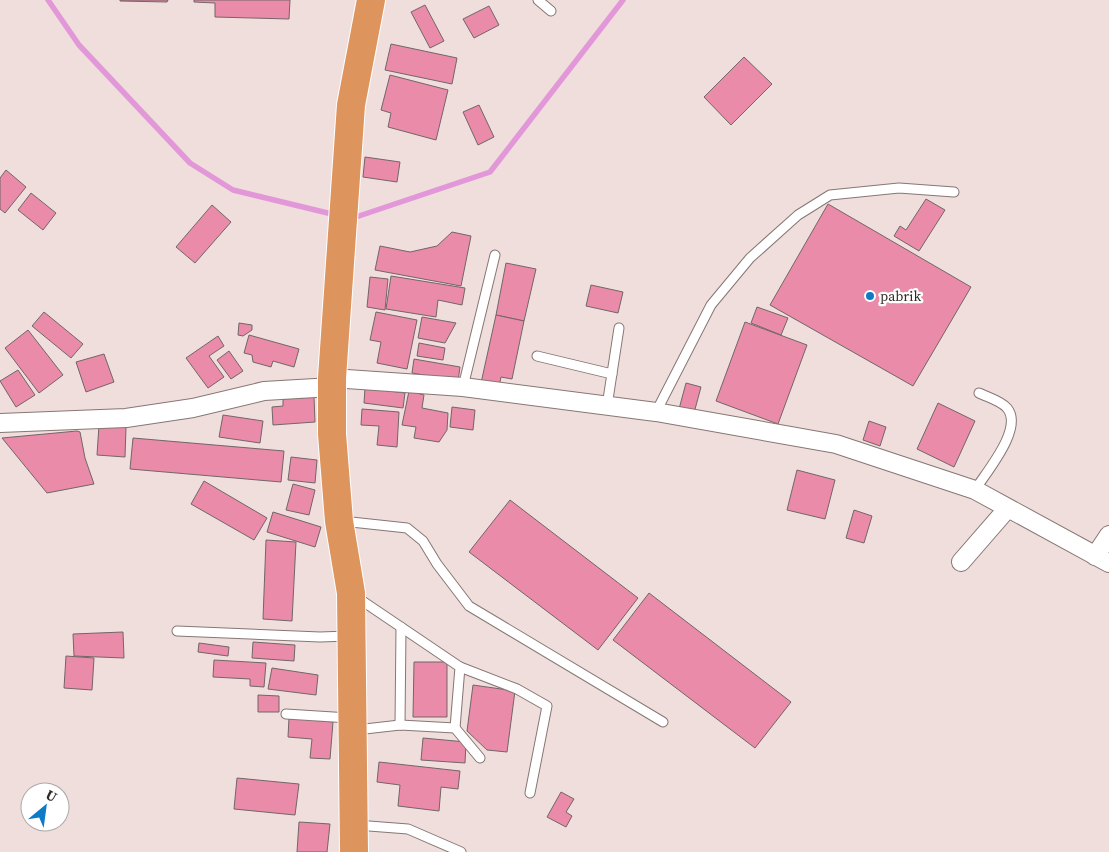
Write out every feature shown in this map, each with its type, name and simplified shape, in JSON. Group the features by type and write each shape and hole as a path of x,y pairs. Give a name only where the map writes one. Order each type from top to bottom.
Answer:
{"highway":[{"path":"354,852 351,593 339,521 332,434 332,382 344,183 352,105 371,0"}],"street":[{"path":"0,423 126,418 193,408 264,391 332,382 463,387 656,412 836,444 976,490 1102,560 1109,535"},
{"path":"960,562 1008,509"}],"lane":[{"path":"538,0 551,11"},
{"path":"656,412 710,306 750,258 798,216 830,195 899,188 954,192"},
{"path":"463,387 495,255"},
{"path":"607,406 619,328"},
{"path":"537,356 612,374"},
{"path":"976,490 1011,432 1013,420 1006,407 979,393"},
{"path":"339,521 407,528 423,541 437,564 469,606 663,722"},
{"path":"351,593 460,667 517,689 546,706 530,792"},
{"path":"400,725 401,627"},
{"path":"177,631 320,637 351,636"},
{"path":"460,667 455,728 480,758"},
{"path":"286,714 352,724 455,728"},
{"path":"354,825 408,829 461,852"}],"building":[{"path":"120,0 168,0 167,2"},
{"path":"194,0 290,0 289,19 215,17 215,3 194,2"},
{"path":"425,5 444,41 430,48 411,12"},
{"path":"489,6 499,25 474,38 463,19"},
{"path":"391,44 457,58 452,84 385,70"},
{"path":"744,57 772,84 731,125 704,97"},
{"path":"390,75 448,90 436,140 388,127 391,113 381,110"},
{"path":"479,105 494,137 478,145 463,112"},
{"path":"365,157 400,162 397,182 363,177"},
{"path":"6,170 26,187 5,213 0,209 0,178"},
{"path":"31,193 56,213 43,230 18,210"},
{"path":"926,199 945,210 919,251 894,236 900,226 906,230"},
{"name":"pabrik","path":"828,204 971,287 913,386 770,305"},
{"path":"212,205 231,222 195,263 176,247"},
{"path":"452,232 471,236 461,286 375,270 380,246 410,252 437,246"},
{"path":"506,263 536,269 524,321 496,315"},
{"path":"391,276 465,288 462,305 438,300 436,317 386,309"},
{"path":"370,277 388,279 385,310 367,307"},
{"path":"591,285 623,292 618,313 586,306"},
{"path":"757,307 788,318 781,335 751,323"},
{"path":"44,312 83,344 71,358 32,326"},
{"path":"376,312 417,320 407,369 377,363 381,342 370,340"},
{"path":"496,315 524,321 512,379 501,377 499,387 481,383"},
{"path":"422,317 456,323 445,343 418,338"},
{"path":"745,322 807,345 778,424 716,401"},
{"path":"239,323 252,325 252,330 243,336 238,335"},
{"path":"28,330 63,375 39,393 5,348"},
{"path":"249,335 299,349 294,367 273,361 271,367 253,362 252,355 244,353"},
{"path":"218,336 224,346 209,356 224,377 208,388 186,358"},
{"path":"419,343 445,348 443,360 417,356"},
{"path":"229,351 243,371 231,379 217,360"},
{"path":"104,354 114,382 86,392 76,362"},
{"path":"414,359 460,367 458,381 412,373"},
{"path":"18,370 35,395 16,407 0,381"},
{"path":"686,383 701,387 694,413 679,409"},
{"path":"365,388 405,393 403,408 364,403"},
{"path":"409,391 424,395 422,408 448,413 447,430 439,442 414,438 416,427 402,425"},
{"path":"314,397 315,422 273,425 272,407 283,406 283,399"},
{"path":"938,403 975,421 954,467 917,449"},
{"path":"452,407 475,410 473,430 450,427"},
{"path":"362,409 399,412 397,447 377,445 379,426 361,425"},
{"path":"223,415 263,421 260,443 219,437"},
{"path":"869,421 886,427 880,446 863,440"},
{"path":"99,425 126,427 125,457 97,455"},
{"path":"80,432 85,458 94,484 47,493 2,438"},
{"path":"133,438 284,451 281,482 130,469"},
{"path":"291,457 317,460 315,483 288,480"},
{"path":"797,470 835,480 825,519 787,510"},
{"path":"204,481 267,518 254,540 191,504"},
{"path":"293,484 315,490 309,515 286,510"},
{"path":"510,500 638,598 598,650 469,552"},
{"path":"854,510 872,516 864,543 846,538"},
{"path":"273,512 321,527 315,547 267,532"},
{"path":"266,540 296,542 292,621 263,619"},
{"path":"649,593 791,702 755,748 613,640"},
{"path":"123,632 124,658 74,656 73,634"},
{"path":"253,642 295,645 294,661 252,658"},
{"path":"199,643 229,647 228,656 198,652"},
{"path":"66,656 94,658 92,690 64,688"},
{"path":"214,660 266,663 264,687 250,686 250,679 213,677"},
{"path":"414,662 447,662 447,717 413,717"},
{"path":"272,668 318,675 316,695 268,689"},
{"path":"473,685 515,691 507,752 487,750 467,731"},
{"path":"258,695 279,696 279,712 258,712"},
{"path":"289,718 333,722 330,759 310,758 312,739 288,737"},
{"path":"423,738 466,742 465,763 421,760"},
{"path":"379,762 460,771 458,789 441,787 439,811 398,806 400,785 377,782"},
{"path":"237,778 299,784 295,815 234,809"},
{"path":"561,792 574,799 566,812 572,816 566,827 547,817"},
{"path":"299,822 330,824 327,852 297,852"}],"waterway":[{"path":"48,0 79,45 190,163 233,190 336,215"},
{"path":"350,219 490,172 623,0"}],"place":[{"name":"pabrik","path":"870,296"}]}
